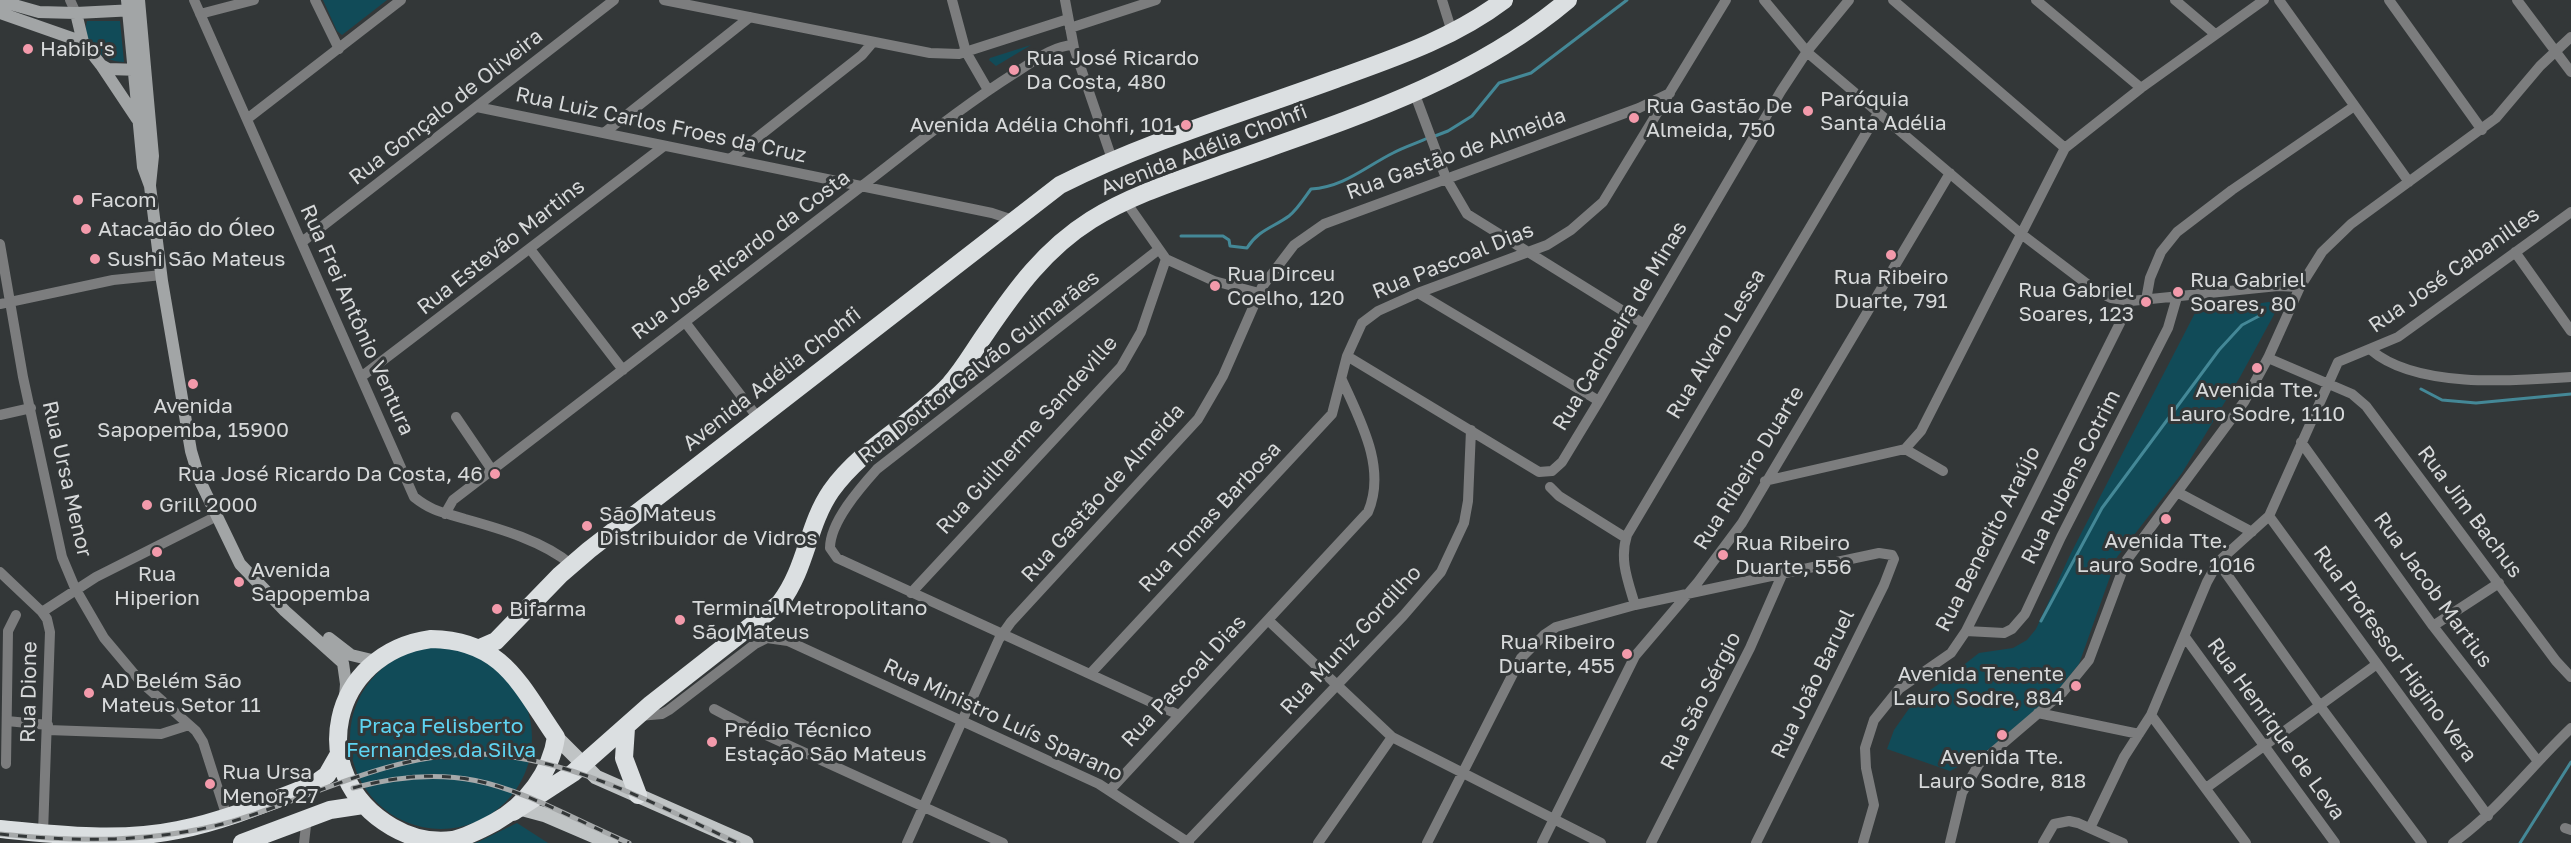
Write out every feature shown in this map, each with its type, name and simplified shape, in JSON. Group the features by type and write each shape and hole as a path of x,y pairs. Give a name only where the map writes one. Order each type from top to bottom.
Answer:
{"highway":[{"name":"Avenida Adélia Chohfi","path":"480,648 496,641 506,632 572,565 1060,185 1112,159 1403,54 1452,32 1504,0"},
{"name":"Avenida Adélia Chohfi","path":"517,810 582,765 780,603 792,587 802,566 816,522 829,494 845,472 950,383 1013,293 1050,251 1091,220 1126,202 1414,92 1491,56 1568,0"},
{"path":"431,639 459,641 480,648 500,660 556,737 544,773 517,810 452,841 409,839 363,805 347,781 339,754 340,719 345,702 361,674 398,646 431,639"},
{"path":"632,722 624,758 638,795"},
{"path":"0,829 43,833 141,835 177,831 226,817 321,780 332,768 339,754"},
{"path":"242,843 343,806 363,805"}],"main road":[{"path":"0,1 39,12 76,14 133,5 139,70 153,166 150,186"},
{"path":"0,14 83,42"},
{"path":"76,14 83,42 138,120"},
{"path":"101,65 114,70 139,70"},
{"path":"139,70 138,120 143,167 150,186 191,451 200,481 215,517 240,564 285,611 343,663 346,684 345,702"},
{"path":"236,555 245,559 291,606 341,648 351,655 376,661"},
{"path":"556,737 596,777 746,843"},
{"path":"517,810 546,815 611,843"}],"street":[{"path":"70,0 76,14"},
{"name":"Rua Frei Antônio Ventura","path":"194,0 414,497 431,511 552,549 572,565"},
{"path":"200,14 254,0"},
{"path":"315,0 339,49"},
{"path":"247,119 401,0"},
{"name":"Rua Gonçalo de Oliveira","path":"302,242 614,0"},
{"path":"664,0 930,53 966,52 1155,0"},
{"path":"952,0 966,52 988,90"},
{"path":"1065,0 1073,45 1112,159"},
{"path":"1442,0 1452,32"},
{"name":"Rua Pascoal Dias","path":"1110,790 1355,528 1373,500 1376,486 1373,459 1342,380 1347,356 1362,323 1378,311 1418,293 1547,244 1571,230 1603,202 1726,0"},
{"path":"1764,0 1807,51 2020,233 2095,290 2111,298 2131,301 2278,286 2300,287"},
{"name":"Rua Cachoeira de Minas","path":"1347,356 1539,472 1552,471 1562,462 1807,51 1849,0"},
{"path":"1893,0 2065,148"},
{"path":"2036,0 2141,88"},
{"path":"2175,0 2215,34"},
{"path":"1765,481 1905,449 1921,431 2065,148 2141,88 2264,0"},
{"path":"2279,0 2353,107 2409,182"},
{"path":"2389,0 2482,130"},
{"path":"2517,0 2571,72"},
{"path":"604,133 750,17"},
{"path":"1950,843 1962,793 1978,764 2070,685 2089,660 2119,573 2142,535 2244,402 2268,358 2311,267 2333,240 2482,130 2510,103 2554,52 2571,37"},
{"path":"730,159 862,55 873,42"},
{"name":"Rua José Ricardo da Costa","path":"445,514 453,500 862,186 913,144 988,90 1041,56 1063,46 1073,45"},
{"path":"1414,92 1446,178 1467,214 1644,324"},
{"name":"Rua Gastão de Almeida","path":"907,843 1002,635 1011,622 1198,419 1223,376 1259,293 1294,245 1315,230 1446,178 1639,108 1670,93"},
{"name":"Rua Luiz Carlos Froes da Cruz","path":"477,106 992,213 1013,220"},
{"path":"2146,300 2150,278 2161,252 2177,232 2232,190 2353,107"},
{"name":"Rua Alvaro Lessa","path":"1635,605 1623,562 1626,538 1878,113"},
{"name":"Rua Estevão Martins","path":"361,377 664,146"},
{"name":"Rua Ribeiro Duarte","path":"1542,843 1635,656 1742,523 1950,173"},
{"path":"1126,202 1166,259 1214,281 1259,293"},
{"name":"Rua José Cabanilles","path":"2269,516 2327,382 2338,362 2398,337 2571,212"},
{"name":"Rua Ursa Menor","path":"0,244 6,303 31,408 53,526 62,557 75,588 104,638 127,666 189,725 202,742 226,817"},
{"path":"530,249 623,370"},
{"name":"Rua Doutor Galvão Guimarães","path":"911,593 837,558 830,548 832,537 857,492 877,469 1158,250"},
{"path":"2515,252 2571,331"},
{"name":"Rua Guilherme Sandeville","path":"911,593 1121,367 1141,332 1166,259"},
{"path":"6,303 113,280 162,275"},
{"path":"1418,293 1599,401"},
{"name":"Rua Rubens Cotrim","path":"1966,631 2004,633 2012,629 2025,614 2061,537 2168,328 2177,297"},
{"name":"Rua Benedito Araújo","path":"1863,843 1874,805 1866,768 1865,748 1874,720 1899,689 1951,653 1966,631 2131,301"},
{"path":"685,322 758,418"},
{"path":"2371,350 2396,366 2457,379 2518,381 2571,377"},
{"path":"2268,358 2327,382"},
{"name":"Rua Tomas Barbosa","path":"1091,674 1322,427 1332,414 1342,380"},
{"name":"Rua Jim Bachus","path":"2327,382 2352,394 2366,406 2556,661 2571,677"},
{"path":"0,415 31,408"},
{"path":"456,417 492,470"},
{"name":"Rua Muniz Gordilho","path":"1188,842 1403,616 1441,572 1464,523 1468,501 1471,430"},
{"name":"Rua Jacob Martius","path":"2301,442 2433,626 2537,760"},
{"path":"1905,449 1943,471"},
{"path":"1550,487 1558,496 1626,538"},
{"path":"2177,492 2252,532"},
{"path":"2090,828 2124,757 2151,715 2218,562 2269,516"},
{"name":"Rua Professor Higino Vera","path":"2269,516 2488,816"},
{"path":"42,612 75,588 215,517"},
{"name":"Rua João Baruel","path":"1756,843 1884,585 1894,559 1886,552 1879,553 1782,575"},
{"path":"2218,562 2319,706 2422,843"},
{"name":"Rua Dione","path":"0,572 42,612 47,619 50,632 43,833"},
{"path":"1427,843 1521,658 1532,645 1556,627 1635,605 1782,575"},
{"name":"Rua São Sérgio","path":"1651,843 1750,648 1782,575"},
{"path":"2433,626 2499,583"},
{"path":"911,593 1179,715"},
{"path":"6,764 8,631 16,615"},
{"path":"1268,620 1392,737 1601,843"},
{"name":"Rua Henrique de Leva","path":"2185,637 2336,843"},
{"name":"Rua Ministro Luís Sparano","path":"632,722 669,710 714,674 767,638 788,641 1110,790 1188,842"},
{"path":"2206,788 2377,664"},
{"path":"714,709 744,725 1003,843"},
{"path":"2038,713 2139,734"},
{"path":"2151,715 2246,843"},
{"path":"7,721 48,728 161,734 189,725"},
{"path":"2453,843 2488,816 2537,760 2571,728"},
{"path":"1318,843 1392,737"},
{"path":"304,843 307,818"},
{"path":"2043,843 2050,829 2061,821 2069,821 2122,843"}],"green space":[{"path":"323,0 387,0 342,35 337,31"},
{"path":"87,21 120,21 124,62 109,59 95,51 87,38"},
{"path":"1031,45 996,66 989,60 990,58"},
{"path":"2282,300 2240,377 2182,473 2117,557 2079,664 2048,703 1998,746 1950,771 1887,749 1894,730 1915,700 1979,653 2013,648 2027,640 2036,629 2070,555 2195,313"},
{"name":"Praça Felisberto Fernandes da Silva","path":"441,647 476,654 491,662 505,674 517,688 525,703 532,738 525,773 517,788 505,802 491,814 476,822 441,829 406,822 391,814 377,802 365,788 357,773 350,738 357,703 365,688 377,674 391,662 406,654"},
{"path":"517,823 548,843 474,843 478,842"}],"waterway":[{"path":"1435,136 1472,116 1499,83 1531,73 1627,0"},
{"path":"1181,236 1223,236 1229,240 1230,246 1247,248 1261,233 1292,213 1311,189 1334,184 1354,176 1383,158 1428,138"},
{"path":"2041,621 2102,508 2219,350 2242,325 2261,315"},
{"path":"2421,389 2442,400 2476,403 2571,394"},
{"path":"2520,843 2571,762"}],"railway":[{"path":"0,834 87,839 173,834 230,822 259,813 377,770 407,762 469,754 504,756 574,771 641,797 738,843"},
{"path":"353,788 395,779 432,776 466,779 497,786 527,797 629,843"}],"place":[{"name":"Habib's","path":"28,49"},
{"name":"Rua José Ricardo Da Costa, 480","path":"1014,70"},
{"name":"Paróquia Santa Adélia","path":"1808,111"},
{"name":"Rua Gastão De Almeida, 750","path":"1634,118"},
{"name":"Avenida Adélia Chohfi, 101","path":"1186,125"},
{"name":"Facom","path":"78,200"},
{"name":"Atacadão do Óleo","path":"86,229"},
{"name":"Rua Ribeiro Duarte, 791","path":"1891,255"},
{"name":"Sushi São Mateus","path":"95,259"},
{"name":"Rua Dirceu Coelho, 120","path":"1215,286"},
{"name":"Rua Gabriel Soares, 80","path":"2178,292"},
{"name":"Rua Gabriel Soares, 123","path":"2146,302"},
{"name":"Avenida Tte. Lauro Sodre, 1110","path":"2257,368"},
{"name":"Avenida Sapopemba, 15900","path":"193,384"},
{"name":"Rua José Ricardo Da Costa, 46","path":"495,474"},
{"name":"Grill 2000","path":"147,505"},
{"name":"Avenida Tte. Lauro Sodre, 1016","path":"2166,519"},
{"name":"São Mateus Distribuidor de Vidros","path":"587,526"},
{"name":"Rua Hiperion","path":"157,552"},
{"name":"Rua Ribeiro Duarte, 556","path":"1723,555"},
{"name":"Avenida Sapopemba","path":"239,582"},
{"name":"Bifarma","path":"497,609"},
{"name":"Terminal Metropolitano São Mateus","path":"680,620"},
{"name":"Rua Ribeiro Duarte, 455","path":"1627,654"},
{"name":"Avenida Tenente Lauro Sodre, 884","path":"2076,686"},
{"name":"AD Belém São Mateus Setor 11","path":"89,693"},
{"name":"Avenida Tte. Lauro Sodre, 818","path":"2002,735"},
{"name":"Prédio Técnico Estação São Mateus","path":"712,742"},
{"name":"Rua Ursa Menor, 27","path":"210,784"}]}
